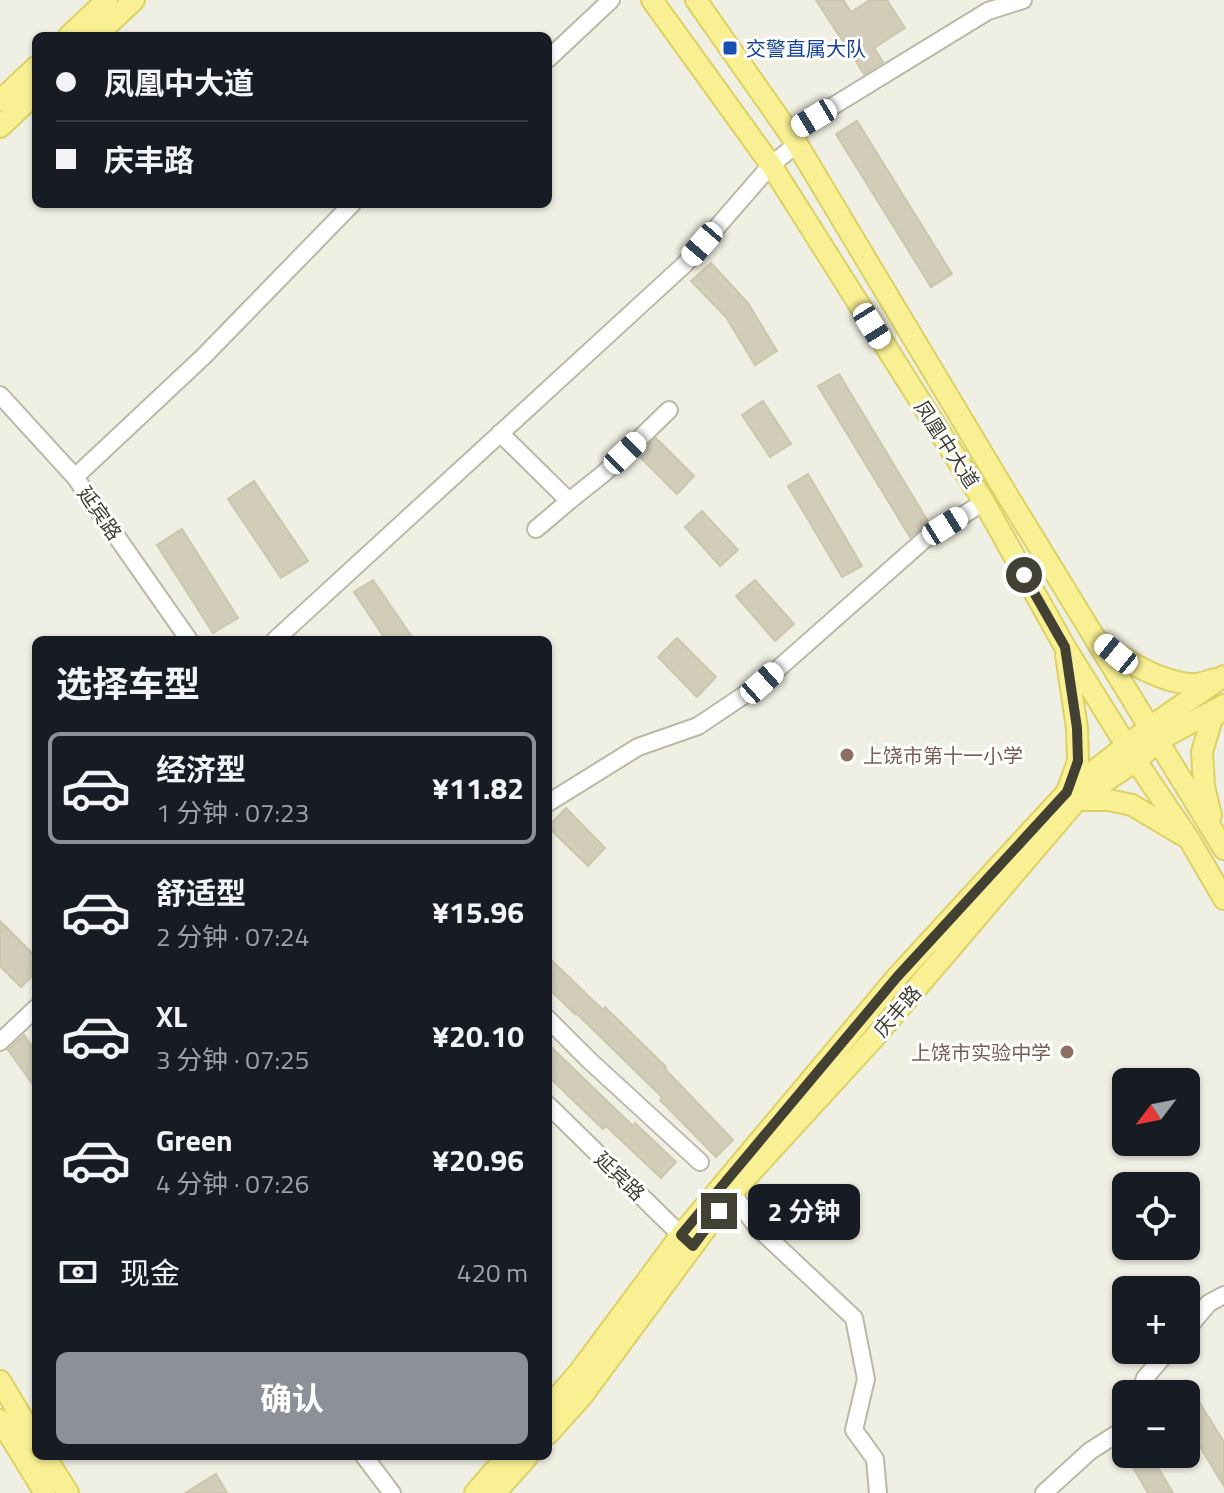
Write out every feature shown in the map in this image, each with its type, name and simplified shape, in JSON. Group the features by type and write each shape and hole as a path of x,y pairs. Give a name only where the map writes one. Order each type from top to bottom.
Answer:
{"main road":[{"path":"73,32 107,0"},
{"path":"100,32 134,0"},
{"name":"凤凰中大道","path":"652,0 771,165 984,502 1065,647 1189,839 1224,899"},
{"name":"凤凰中大道","path":"696,0 793,139 1221,843"},
{"path":"0,101 32,71"},
{"path":"0,127 32,97"},
{"path":"1094,636 1116,654 1153,674 1192,685 1224,677"},
{"path":"552,1403 687,1241 897,977 1072,796 1078,761 1077,728 1065,647"},
{"path":"1154,733 1224,677"},
{"path":"1221,843 1204,786 1202,752 1212,718 1224,707"},
{"name":"庆丰路","path":"552,1430 582,1396 687,1241 874,1038 1072,796 1154,733 1224,707"},
{"path":"1072,796 1132,805 1189,839"},
{"path":"0,1381 32,1434"},
{"path":"0,1420 45,1493"},
{"path":"47,1460 68,1493"},
{"path":"475,1493 504,1460"},
{"path":"495,1493 524,1460"}],"street":[{"path":"552,55 611,0"},
{"path":"279,636 685,264 793,139 991,6 1023,0"},
{"path":"75,477 204,356 348,208"},
{"name":"延宾路","path":"0,395 75,477 186,636"},
{"path":"536,529 603,474 669,410"},
{"path":"500,433 569,501"},
{"path":"552,801 638,747 698,726 762,683 925,539 984,502"},
{"path":"0,1042 32,1015"},
{"path":"552,1023 700,1162"},
{"name":"延宾路","path":"552,1109 687,1241"},
{"path":"732,1193 757,1227 854,1318 866,1379 854,1430 875,1459 878,1493"},
{"path":"1200,1314 1209,1303 1224,1295"},
{"path":"1144,1380 1157,1364"},
{"path":"1044,1493 1090,1451 1112,1437"},
{"path":"367,1460 392,1493"}],"building":[{"path":"816,0 843,0 851,12 870,0 887,0 905,28 874,48 883,62 864,74"},
{"path":"857,121 952,274 931,287 836,134"},
{"path":"711,263 748,303 777,351 755,365 726,317 691,281"},
{"path":"839,374 929,523 910,537 818,386"},
{"path":"763,401 791,444 770,457 742,415"},
{"path":"656,438 694,476 677,494 638,455"},
{"path":"808,474 862,566 842,577 788,486"},
{"path":"254,481 308,561 281,578 228,499"},
{"path":"702,511 738,550 720,566 685,527"},
{"path":"182,529 238,618 213,633 157,545"},
{"path":"373,580 411,636 383,636 354,592"},
{"path":"755,580 794,624 775,641 736,596"},
{"path":"677,638 716,677 697,697 658,657"},
{"path":"566,808 605,848 588,866 552,831 552,823"},
{"path":"0,921 32,953 32,976 21,987 0,966"},
{"path":"552,961 666,1067 733,1140 716,1157 660,1100 662,1097 552,992"},
{"path":"24,1035 32,1046 32,1083 8,1050"},
{"path":"552,1048 633,1126 635,1123 676,1162 661,1178 606,1126 603,1129 552,1080"},
{"path":"1200,1403 1224,1442 1224,1486 1200,1447"},
{"path":"1133,1468 1158,1468 1173,1493 1148,1493"},
{"path":"216,1474 227,1493 185,1493"}],"place":[{"name":"交警直属大队","path":"730,48"},
{"name":"上饶市第十一小学","path":"847,755"},
{"name":"上饶市实验中学","path":"1067,1052"}],"route":[{"path":"719,1211 693,1246 681,1235 897,977 1067,792 1078,761 1077,728 1065,647 1024,575"}]}
